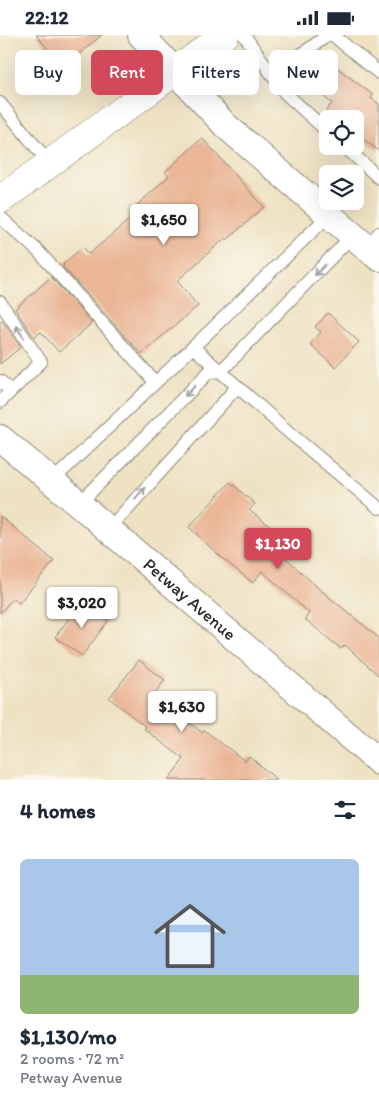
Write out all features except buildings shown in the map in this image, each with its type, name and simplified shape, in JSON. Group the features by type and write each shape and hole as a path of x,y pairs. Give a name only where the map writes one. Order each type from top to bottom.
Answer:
{"main road":[{"path":"204,50 225,35"},
{"path":"0,200 173,72"}],"street":[{"path":"141,35 173,70"},
{"path":"197,95 226,126 329,215 370,243"},
{"name":"Petway Avenue","path":"0,438 379,762"}],"lane":[{"path":"244,35 269,71"},
{"path":"307,50 328,35"},
{"path":"333,35 379,73"},
{"path":"287,95 319,124"},
{"path":"0,103 49,163"},
{"path":"354,155 379,178"},
{"path":"52,481 329,215"},
{"path":"0,217 38,251 155,382"},
{"path":"79,504 209,372 220,371 370,243"},
{"path":"0,302 41,362 0,402"},
{"path":"193,347 379,508"},
{"path":"0,381 11,391"},
{"path":"108,530 237,387"}]}
